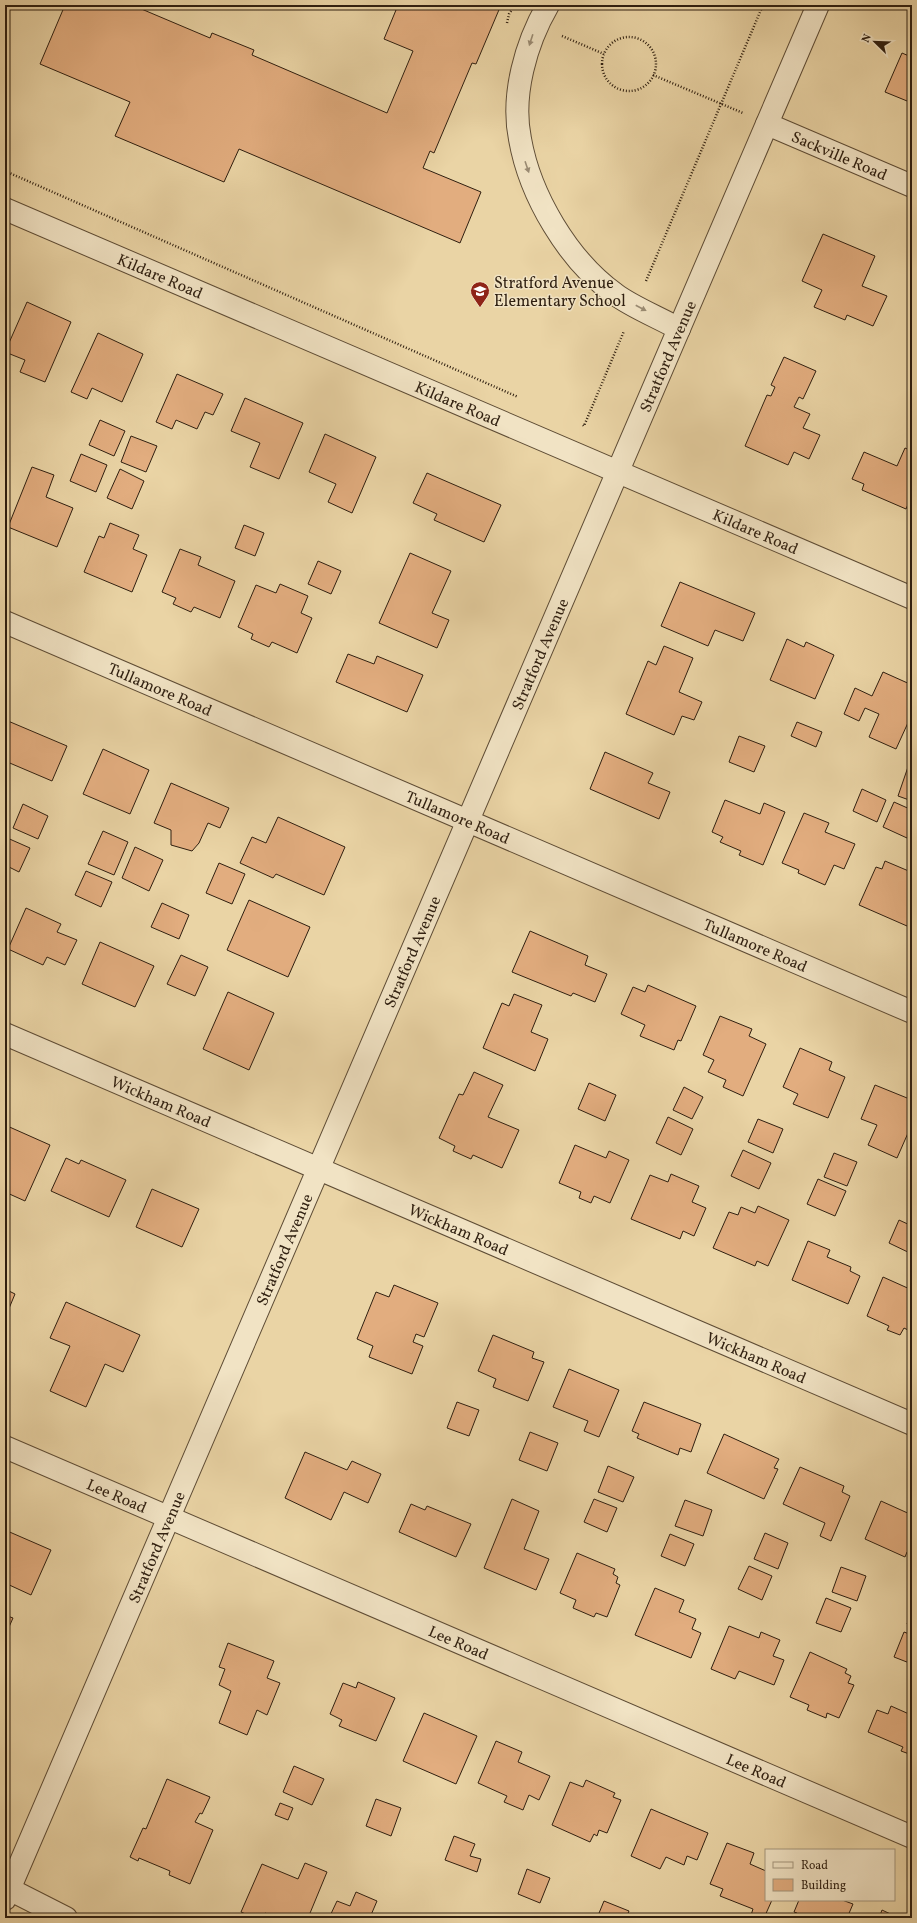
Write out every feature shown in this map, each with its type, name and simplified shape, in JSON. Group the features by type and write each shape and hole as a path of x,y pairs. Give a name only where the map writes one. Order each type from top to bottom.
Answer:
{"street":[{"path":"548,5 536,25 522,74 518,108 519,138 527,168 546,212 566,244 588,270 615,295 679,329"},
{"name":"Stratford Avenue","path":"6,1892 319,1170 818,5"},
{"name":"Sackville Road","path":"768,124 912,186"},
{"name":"Kildare Road","path":"5,209 912,598"},
{"name":"Tullamore Road","path":"5,622 912,1012"},
{"name":"Wickham Road","path":"5,1034 912,1424"},
{"name":"Lee Road","path":"5,1447 912,1837"},
{"path":"6,1892 66,1918"}],"path":[{"path":"639,278 645,282 763,5"},
{"path":"557,34 604,54"},
{"path":"635,38 650,48 654,56 653,75 643,88 626,91 618,89 606,78 602,62 604,54 609,46 616,40 635,38"},
{"path":"653,75 768,124"},
{"path":"5,171 519,398"},
{"path":"577,423 584,426 635,305"}],"building":[{"path":"65,5 132,5 210,38 212,33 254,50 252,55 387,113 413,51 384,39 396,10 383,5 501,5 476,64 472,63 434,153 430,151 423,168 481,192 460,243 239,149 224,182 115,136 130,102 40,64"},
{"path":"912,49 912,103 885,92 902,53 909,56"},
{"path":"823,234 875,256 862,286 887,296 873,326 847,315 845,320 814,307 822,290 802,281"},
{"path":"27,302 71,322 45,382 20,372 25,360 5,352"},
{"path":"98,333 143,354 122,402 92,388 87,399 71,392"},
{"path":"784,357 816,371 803,399 799,397 794,407 810,414 803,428 820,435 809,459 794,452 788,465 745,446 767,395 771,396 775,387 771,385"},
{"path":"177,374 223,394 213,415 205,412 197,429 176,420 172,429 156,422"},
{"path":"245,398 303,423 279,479 250,467 260,443 231,431"},
{"path":"100,420 125,431 114,456 89,445"},
{"path":"325,434 376,457 352,513 328,502 336,484 309,472"},
{"path":"131,436 157,446 146,472 121,462"},
{"path":"905,448 912,451 912,495 906,509 862,490 864,484 852,479 864,452 897,466"},
{"path":"81,454 107,465 96,492 70,481"},
{"path":"32,467 54,475 46,497 73,508 57,547 8,527"},
{"path":"120,469 144,481 132,509 107,498"},
{"path":"427,473 501,505 484,542 434,520 437,514 413,503"},
{"path":"110,523 139,535 133,549 147,555 132,592 84,572 99,536 104,538"},
{"path":"244,525 264,533 255,556 235,548"},
{"path":"180,549 201,557 198,565 235,581 220,618 194,607 191,612 173,604 176,598 162,592"},
{"path":"410,553 451,571 432,613 449,620 437,648 379,623"},
{"path":"318,561 341,571 331,594 308,584"},
{"path":"680,582 755,613 743,641 715,630 708,646 661,626"},
{"path":"280,584 308,596 301,613 312,618 297,653 272,642 269,647 251,639 253,634 238,627 256,585 276,593"},
{"path":"787,639 804,647 806,642 834,655 815,699 770,680"},
{"path":"664,646 693,658 679,692 702,702 694,720 682,716 674,735 626,714 648,661 656,665"},
{"path":"348,654 374,664 377,656 423,675 407,712 336,682"},
{"path":"883,672 912,685 912,714 896,749 869,737 879,714 865,708 859,721 844,714 855,688 872,696"},
{"path":"8,721 67,746 52,781 5,761 5,728"},
{"path":"797,722 822,732 816,747 791,736"},
{"path":"739,736 765,746 754,772 729,762"},
{"path":"103,749 149,770 130,814 83,794"},
{"path":"605,752 653,773 648,783 670,792 659,819 590,789"},
{"path":"909,764 912,765 912,801 898,796"},
{"path":"171,783 229,808 220,828 208,823 199,843 192,851 171,845 171,830 154,823"},
{"path":"862,789 886,800 877,822 853,811"},
{"path":"725,800 760,814 764,803 785,812 763,865 739,855 741,851 720,842 723,837 712,832"},
{"path":"894,802 912,810 912,826 907,838 883,827"},
{"path":"23,804 48,816 38,839 13,828"},
{"path":"804,813 829,823 825,832 855,844 844,869 834,865 825,885 798,873 799,870 782,863"},
{"path":"278,817 345,847 324,895 276,874 273,878 240,863 252,837 266,843"},
{"path":"103,831 128,842 114,875 88,864"},
{"path":"5,837 30,848 19,872 5,865"},
{"path":"135,847 163,860 149,891 122,878"},
{"path":"885,861 911,872 908,879 912,880 912,914 907,926 859,905 876,867 882,869"},
{"path":"219,863 245,874 232,904 206,893"},
{"path":"86,871 112,882 101,907 75,895"},
{"path":"249,900 310,927 288,977 227,950"},
{"path":"162,903 189,915 179,939 151,927"},
{"path":"26,908 61,924 57,932 77,940 65,965 47,957 43,965 8,949"},
{"path":"530,931 588,956 585,965 607,974 595,1002 573,993 571,996 512,972"},
{"path":"100,942 154,966 135,1007 82,984"},
{"path":"181,955 208,967 195,996 167,984"},
{"path":"648,985 696,1006 681,1041 678,1040 674,1050 640,1036 645,1025 621,1014 633,987 645,992"},
{"path":"228,992 274,1013 249,1070 203,1049"},
{"path":"514,994 542,1005 531,1032 548,1039 535,1071 483,1048 502,1003 509,1006"},
{"path":"720,1016 752,1029 749,1036 766,1044 743,1096 723,1087 726,1080 708,1072 714,1060 703,1055"},
{"path":"800,1048 832,1062 829,1070 845,1077 828,1118 793,1104 798,1094 783,1087"},
{"path":"474,1072 503,1085 488,1117 519,1130 502,1168 473,1155 471,1159 453,1151 455,1146 439,1138 459,1094 463,1095"},
{"path":"589,1083 616,1095 605,1121 578,1109"},
{"path":"875,1085 912,1100 912,1124 897,1158 868,1145 877,1125 861,1119"},
{"path":"684,1087 703,1097 692,1119 673,1110"},
{"path":"668,1117 693,1129 681,1155 656,1143"},
{"path":"758,1119 783,1129 773,1153 748,1142"},
{"path":"5,1125 50,1145 25,1201 5,1192"},
{"path":"575,1145 606,1158 609,1151 629,1160 610,1203 594,1196 591,1203 579,1198 581,1192 559,1183"},
{"path":"743,1150 771,1163 759,1189 731,1176"},
{"path":"834,1153 857,1162 847,1186 824,1177"},
{"path":"66,1158 79,1164 81,1160 126,1180 109,1217 51,1191"},
{"path":"671,1174 699,1186 692,1202 706,1208 694,1236 683,1231 680,1239 631,1219 650,1175 668,1182"},
{"path":"818,1179 846,1191 835,1216 807,1204"},
{"path":"152,1189 199,1209 182,1247 136,1227"},
{"path":"758,1206 789,1220 768,1266 757,1261 755,1266 713,1248 729,1212 738,1215 741,1207 755,1213"},
{"path":"899,1220 912,1226 912,1254 889,1243"},
{"path":"808,1241 830,1250 827,1257 851,1267 850,1271 860,1276 848,1304 792,1280"},
{"path":"883,1277 912,1290 912,1332 904,1328 900,1335 887,1330 889,1326 867,1316"},
{"path":"394,1285 438,1303 424,1337 416,1334 413,1342 423,1346 412,1374 369,1357 373,1346 357,1339 376,1292 389,1297"},
{"path":"5,1289 15,1294 5,1318"},
{"path":"66,1302 140,1335 123,1372 105,1364 86,1407 50,1391 70,1346 50,1338"},
{"path":"493,1335 534,1352 532,1358 544,1362 528,1401 493,1387 496,1379 478,1371"},
{"path":"569,1369 619,1390 599,1437 584,1431 588,1421 553,1407"},
{"path":"457,1402 479,1410 469,1436 447,1428"},
{"path":"644,1402 701,1424 691,1452 680,1448 678,1455 637,1438 639,1434 632,1431"},
{"path":"530,1432 558,1443 547,1471 519,1460"},
{"path":"724,1434 779,1459 774,1468 778,1469 764,1499 707,1473"},
{"path":"305,1452 347,1470 352,1461 381,1474 368,1503 344,1492 331,1520 285,1498"},
{"path":"608,1466 634,1477 623,1502 598,1492"},
{"path":"800,1467 844,1486 842,1492 850,1496 831,1541 820,1536 825,1523 783,1504"},
{"path":"512,1499 539,1511 524,1549 549,1559 536,1590 484,1568"},
{"path":"594,1499 617,1508 607,1532 584,1522"},
{"path":"685,1500 712,1510 703,1536 675,1526"},
{"path":"881,1501 912,1515 912,1554 907,1552 905,1557 865,1539"},
{"path":"411,1504 425,1510 427,1506 471,1524 456,1557 399,1532"},
{"path":"5,1530 51,1550 31,1595 5,1583"},
{"path":"765,1533 788,1543 778,1569 754,1559"},
{"path":"670,1534 694,1544 685,1566 661,1556"},
{"path":"577,1553 615,1569 613,1574 618,1577 616,1583 620,1585 607,1617 596,1613 594,1617 573,1608 576,1600 560,1593"},
{"path":"749,1566 772,1576 762,1600 738,1589"},
{"path":"841,1567 866,1576 857,1601 832,1592"},
{"path":"655,1588 684,1600 679,1612 696,1619 692,1629 701,1633 691,1658 635,1635"},
{"path":"826,1598 851,1608 841,1632 816,1623"},
{"path":"912,1612 912,1625 907,1624"},
{"path":"5,1615 13,1618 5,1636"},
{"path":"729,1626 759,1638 761,1632 780,1640 773,1656 784,1660 774,1685 739,1671 735,1679 711,1669"},
{"path":"904,1632 912,1635 912,1664 894,1657"},
{"path":"228,1643 274,1661 267,1678 280,1683 267,1715 257,1710 247,1735 219,1723 231,1691 219,1685 225,1669 219,1667"},
{"path":"810,1652 847,1669 845,1673 851,1676 848,1683 854,1685 839,1718 827,1713 826,1718 807,1710 809,1705 790,1697"},
{"path":"358,1682 395,1698 376,1741 339,1726 342,1720 330,1714 343,1683 356,1688"},
{"path":"891,1706 909,1714 912,1708 912,1755 901,1751 903,1747 868,1732 877,1710 888,1714"},
{"path":"424,1713 477,1736 456,1784 403,1761"},
{"path":"496,1741 522,1752 518,1762 550,1776 539,1800 529,1795 523,1810 504,1802 507,1796 478,1783"},
{"path":"294,1766 324,1779 312,1805 283,1792"},
{"path":"167,1779 210,1797 202,1814 200,1813 195,1822 213,1830 190,1884 169,1875 170,1871 139,1858 138,1861 130,1857 143,1828 146,1829"},
{"path":"586,1780 615,1793 613,1797 621,1800 607,1833 599,1830 597,1836 594,1834 590,1842 552,1825 570,1782 583,1787"},
{"path":"376,1799 401,1808 391,1836 366,1826"},
{"path":"280,1803 293,1808 288,1820 275,1815"},
{"path":"651,1809 708,1833 697,1860 687,1856 684,1865 666,1857 660,1869 631,1856"},
{"path":"454,1836 475,1844 470,1856 481,1859 477,1872 445,1860"},
{"path":"727,1843 754,1853 750,1864 765,1871 765,1901 772,1901 764,1918 750,1918 753,1909 720,1896 723,1889 710,1884"},
{"path":"305,1863 327,1872 308,1918 277,1918 265,1913 263,1918 255,1918 241,1912 262,1864 298,1879"},
{"path":"527,1869 550,1878 540,1903 518,1894"},
{"path":"356,1892 377,1901 371,1915 379,1918 329,1918 337,1901 350,1906"},
{"path":"604,1901 629,1911 626,1918 597,1918"},
{"path":"799,1901 845,1901 853,1904 847,1918 794,1918 797,1913 794,1912"},
{"path":"882,1910 899,1918 879,1918"}],"place":[{"name":"Stratford Avenue Elementary School","path":"480,308"}]}
